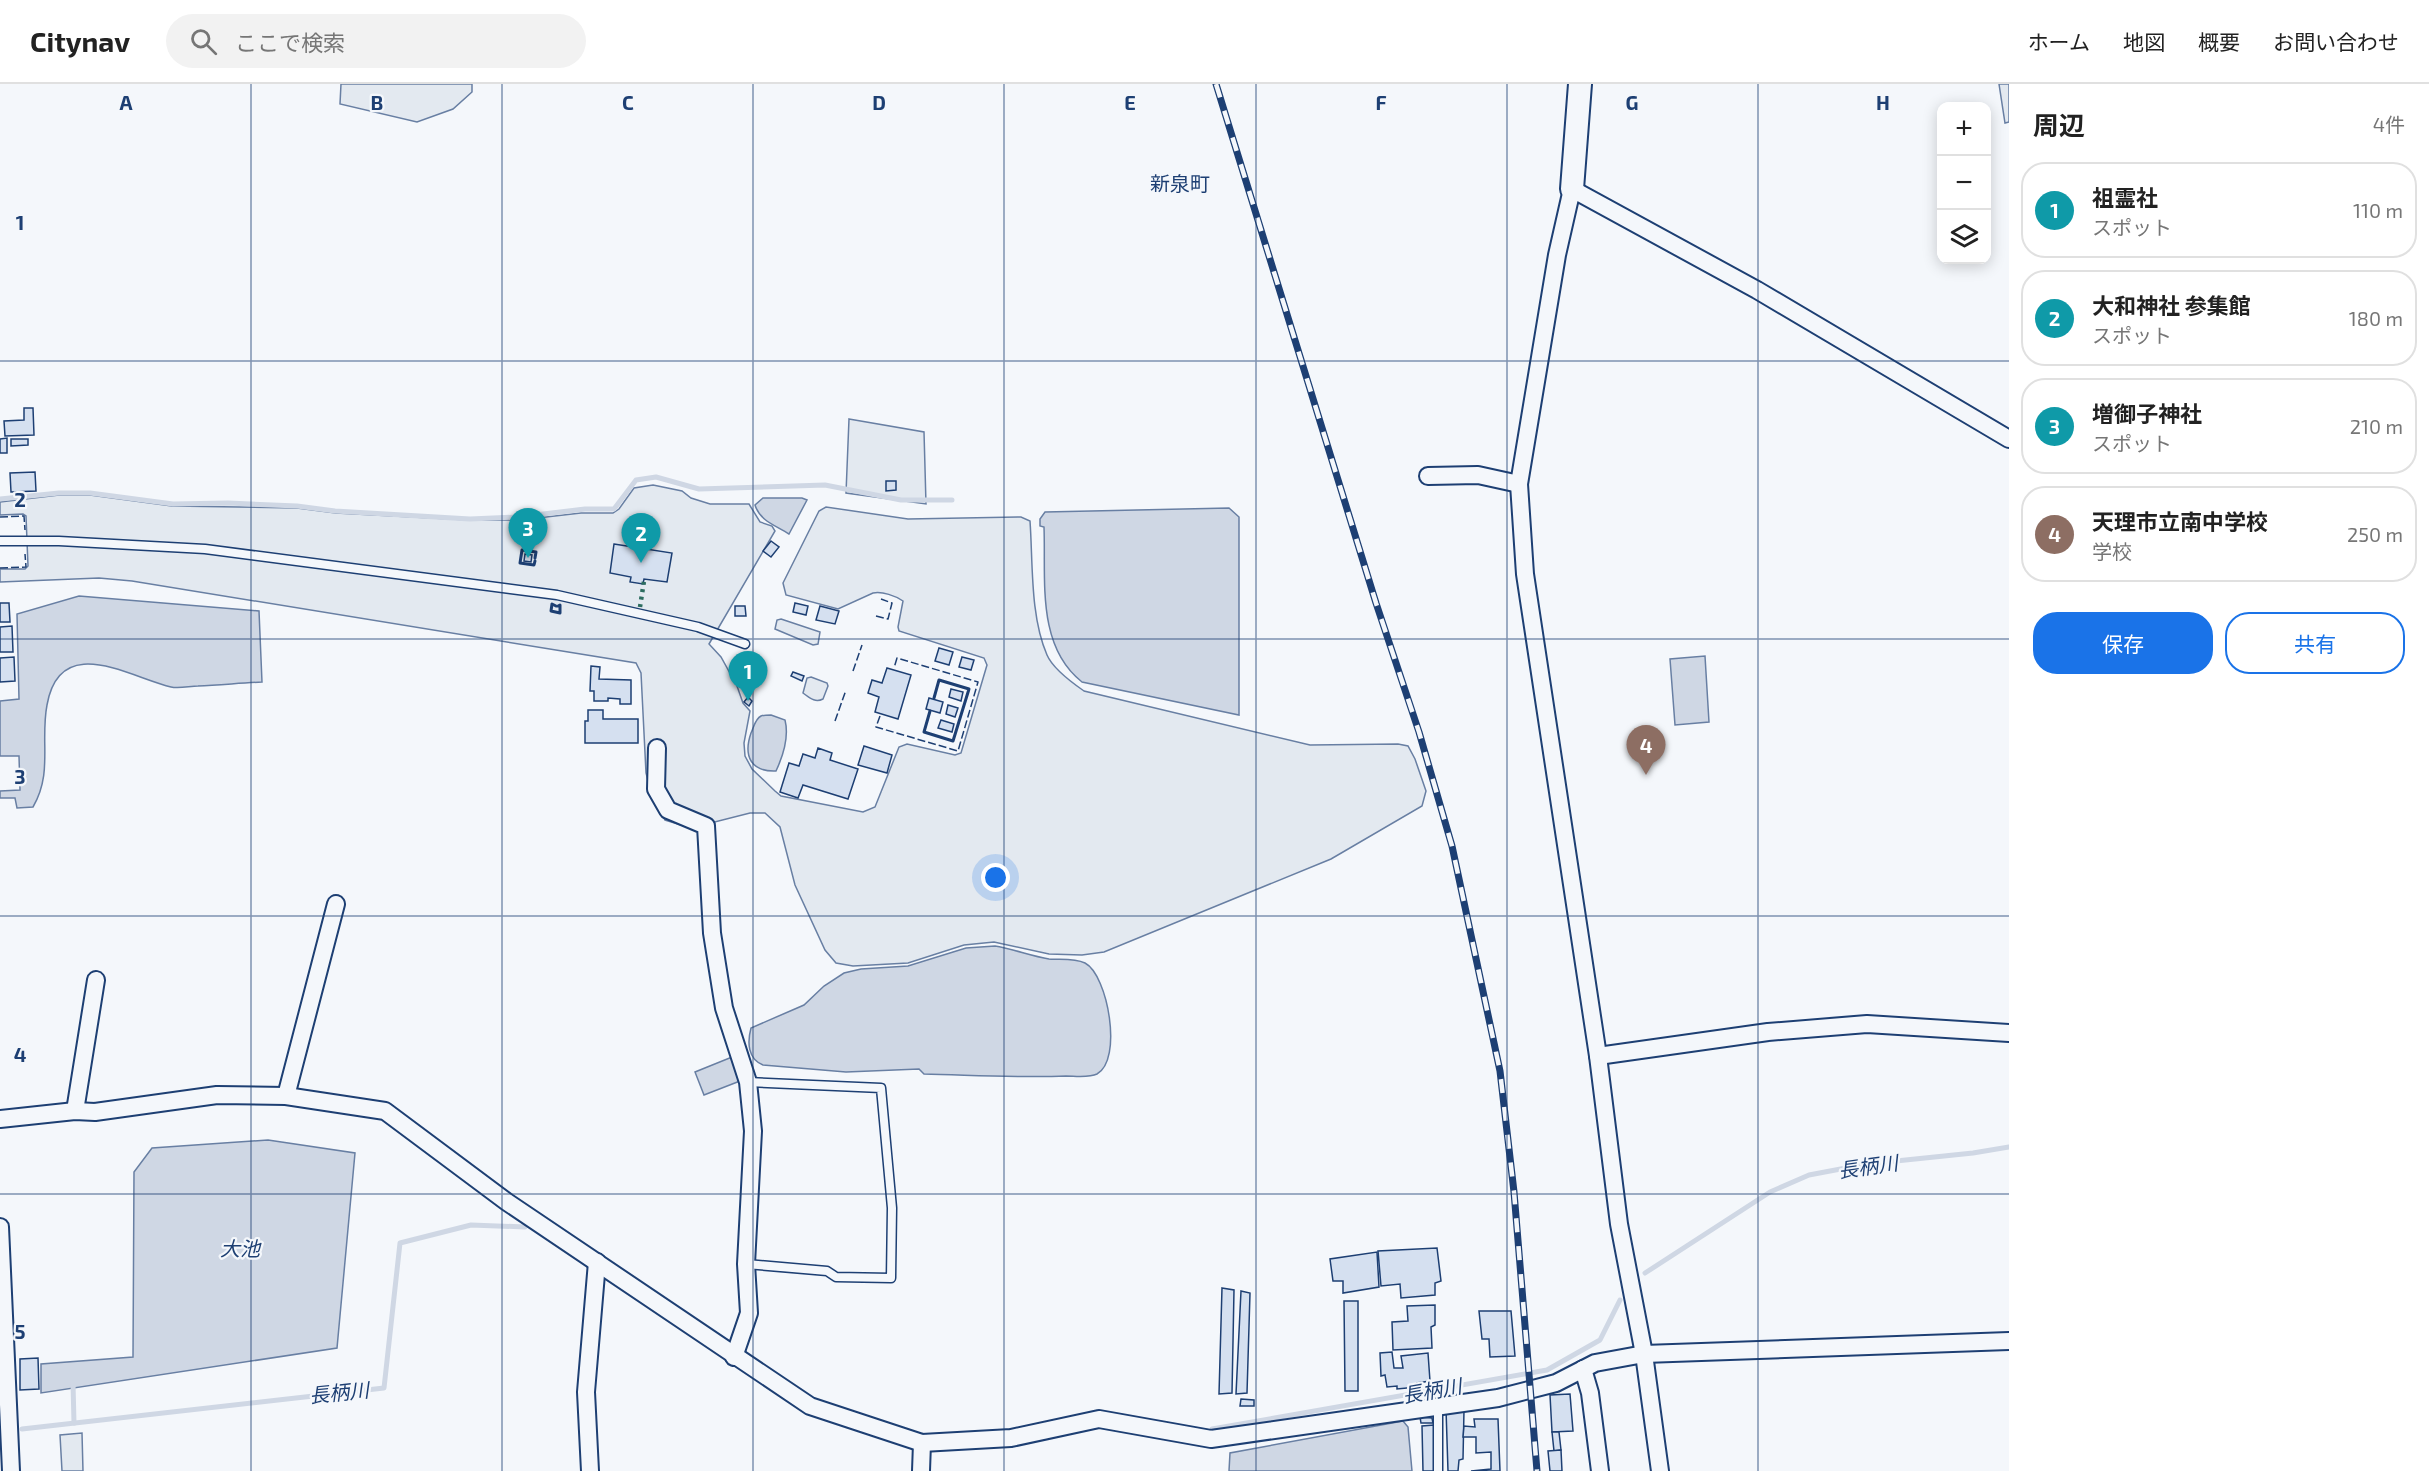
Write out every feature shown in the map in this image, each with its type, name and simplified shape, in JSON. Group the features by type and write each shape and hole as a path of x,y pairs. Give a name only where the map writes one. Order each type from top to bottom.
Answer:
{"street":[{"path":"1580,84 1572,189 1557,255 1519,484 1525,574 1598,1056 1619,1224 1644,1354 1660,1471"},
{"path":"1572,189 1757,290 2009,439"},
{"path":"1428,476 1478,475 1519,484"},
{"path":"657,748 656,789 668,810 706,826 712,933 720,987 724,1008 748,1082 753,1131 746,1264 749,1313 734,1357"},
{"path":"286,1095 336,904"},
{"path":"75,1111 96,980"},
{"path":"1598,1056 1768,1032 1867,1024 2009,1033"},
{"path":"0,1119 75,1111 95,1112 217,1095 286,1095 385,1111 507,1202 810,1406 922,1443 1011,1438 1098,1419 1211,1439 1498,1398 1556,1383 1595,1363 1644,1354 2009,1341"},
{"path":"0,1227 11,1471"},
{"path":"590,1471 586,1392 597,1262"},
{"path":"1583,1369 1590,1393 1600,1471"},
{"path":"921,1471 922,1443"}],"lane":[{"path":"0,541 59,541 205,549 557,595 698,627 745,644"},
{"path":"746,1264 827,1271 836,1277 891,1278 892,1208 881,1088 748,1082"},
{"path":"1438,1407 1438,1471"}],"shaded area":[{"path":"341,84 472,84 472,92 453,109 417,122 340,104"},
{"path":"1999,84 2009,84 2009,122 2005,123"},
{"path":"849,419 924,432 926,504 846,493"},
{"path":"653,485 682,491 691,498 710,504 749,504 760,522 772,526 775,531 709,644 721,657 737,686 743,703 750,711 744,743 745,756 752,769 781,796 863,812 875,807 899,747 907,744 955,755 961,753 987,665 984,658 899,631 903,601 893,596 873,593 838,609 786,595 783,583 819,511 826,507 908,519 1021,517 1030,521 1033,589 1042,640 1053,665 1084,691 1310,745 1398,744 1408,746 1426,791 1422,806 1331,859 1104,952 1082,955 1049,954 994,942 964,945 908,963 853,966 836,963 825,950 795,885 780,827 765,813 750,813 691,828 665,820 653,800 646,773 641,673 636,663 132,581 99,578 0,582 0,569 25,569 28,566 26,516 23,514 0,515 0,502 59,495 90,495 172,506 297,508 336,513 470,520 520,520 581,513 613,513 619,509 634,488"},
{"path":"781,619 820,632 818,644 813,645 775,629 777,620"},
{"path":"811,677 827,683 823,699 815,700 803,693 807,678"},
{"path":"82,1433 83,1471 62,1471 60,1435"}],"water":[{"path":"763,498 807,500 789,534 760,515 755,505"},
{"path":"1229,508 1239,517 1239,715 1082,682 1067,667 1050,631 1046,611 1044,527 1040,526 1040,519 1045,512"},
{"path":"79,596 259,611 262,682 174,688 98,665 81,665 66,670 54,683 47,705 43,782 39,794 33,807 17,808 15,798 0,798 0,791 20,790 19,756 0,756 0,701 19,699 17,614"},
{"path":"1705,656 1709,722 1675,725 1670,659"},
{"path":"771,715 785,720 786,726 785,746 776,771 760,769 751,761 748,749 757,719"},
{"path":"995,946 1049,959 1081,961 1093,971 1106,1000 1111,1036 1105,1066 1097,1074 1090,1076 995,1076 924,1074 919,1069 846,1072 763,1065 752,1055 749,1045 751,1028 804,1005 824,986 844,973 861,969 908,966 966,948"},
{"path":"732,1057 740,1081 704,1095 695,1072"},
{"name":"大池","path":"268,1140 355,1153 337,1348 41,1393 41,1364 133,1357 134,1172 152,1148"},
{"path":"1403,1421 1408,1427 1412,1471 1229,1471 1230,1453"}],"building":[{"path":"24,408 33,408 34,435 5,436 4,421 24,420"},
{"path":"7,438 7,453 0,453 0,439"},
{"path":"11,439 28,439 28,445 11,446"},
{"path":"35,472 36,491 11,492 10,473"},
{"path":"886,481 896,481 896,490 886,491"},
{"path":"771,541 779,547 771,557 763,551"},
{"path":"614,544 672,553 667,582 644,579 643,584 630,582 631,577 610,573"},
{"path":"525,554 532,555 531,562 524,561"},
{"path":"0,603 9,603 10,622 0,622"},
{"path":"795,603 808,606 806,615 793,612"},
{"path":"735,606 745,606 746,616 735,616"},
{"path":"820,606 839,611 835,624 816,620"},
{"path":"12,626 13,652 0,652 0,627"},
{"path":"939,648 953,652 949,665 935,661"},
{"path":"14,657 15,681 0,682 0,658"},
{"path":"962,657 974,660 971,670 959,667"},
{"path":"591,666 600,667 599,679 631,680 631,704 620,704 620,699 608,698 608,701 594,701 594,691 590,691"},
{"path":"887,668 911,675 898,719 875,712 879,697 868,693 872,680 882,683"},
{"path":"793,672 804,676 802,681 791,676"},
{"path":"951,689 963,692 961,701 949,697"},
{"path":"748,697 752,701 749,706 744,702"},
{"path":"929,698 943,702 940,713 926,709"},
{"path":"948,705 958,708 955,717 946,714"},
{"path":"588,710 603,710 603,719 638,719 638,743 585,743 585,721 588,721"},
{"path":"941,720 954,724 952,732 938,728"},
{"path":"864,746 892,755 887,773 858,765"},
{"path":"818,748 832,753 830,760 858,769 848,799 803,785 798,798 780,792 789,763 799,766 803,754 815,758"},
{"path":"1437,1248 1441,1281 1435,1283 1435,1295 1401,1298 1400,1284 1381,1286 1378,1251"},
{"path":"1377,1252 1379,1287 1343,1293 1343,1281 1333,1281 1330,1259"},
{"path":"1222,1288 1234,1290 1232,1393 1219,1394"},
{"path":"1241,1291 1250,1293 1247,1393 1236,1394"},
{"path":"1344,1301 1358,1301 1358,1391 1345,1391"},
{"path":"1435,1305 1435,1325 1431,1327 1432,1348 1393,1350 1392,1322 1408,1321 1407,1306"},
{"path":"1479,1311 1511,1311 1515,1356 1490,1357 1489,1339 1482,1339"},
{"path":"1392,1352 1394,1368 1403,1368 1401,1356 1428,1353 1430,1381 1417,1383 1417,1387 1397,1389 1397,1386 1387,1387 1385,1375 1381,1376 1380,1353"},
{"path":"38,1358 39,1389 20,1390 20,1359"},
{"path":"1570,1394 1573,1431 1552,1432 1550,1395"},
{"path":"1241,1399 1254,1400 1254,1406 1240,1406"},
{"path":"1446,1409 1464,1410 1463,1459 1459,1460 1458,1471 1448,1471"},
{"path":"1420,1417 1432,1418 1433,1423 1421,1423"},
{"path":"1474,1419 1498,1419 1500,1471 1471,1471 1491,1469 1491,1452 1476,1453 1476,1437 1463,1437 1464,1426 1475,1427"},
{"path":"1434,1425 1435,1471 1423,1471 1422,1426"},
{"path":"1552,1432 1559,1432 1561,1450 1554,1451"},
{"path":"1561,1450 1562,1471 1550,1471 1548,1451"}],"waterway":[{"path":"0,499 59,493 90,493 173,504 228,503 297,506 335,511 470,519 518,517 585,509 614,509 636,480 656,477 699,489 825,485 901,500 952,500"},
{"name":"長柄川","path":"1645,1273 1770,1192 1809,1175 1867,1164 2009,1147"},
{"name":"長柄川","path":"22,1429 384,1388 400,1243 471,1225 525,1227"},
{"name":"長柄川","path":"1212,1429 1547,1370 1600,1340 1620,1300"},
{"path":"73,1383 74,1423"}],"railway":[{"path":"1216,84 1376,603 1419,732 1452,846 1500,1071 1514,1192 1537,1471"}],"hedge":[{"path":"640,607 644,581"}],"fence":[{"path":"0,517 24,516 25,530"},
{"path":"0,568 26,567 25,554"},
{"path":"876,616 888,619 892,603 881,599"},
{"path":"853,671 862,645"},
{"path":"880,716 876,727 958,751 978,682 897,658 894,668"},
{"path":"744,681 740,687 745,691 749,685"},
{"path":"835,721 846,690"}],"wall":[{"path":"535,558 536,552 522,550 520,563 534,565 535,561"},
{"path":"556,606 552,604 551,611 560,613 560,605 558,606"},
{"path":"930,711 924,732 953,741 969,689 939,680 934,698"}],"place":[{"name":"増御子神社","path":"528,558"},
{"name":"大和神社 参集館","path":"641,563"},
{"name":"祖霊社","path":"748,701"},
{"name":"天理市立南中学校","path":"1646,775"}],"district":[{"name":"新泉町","path":"1180,184"}]}
